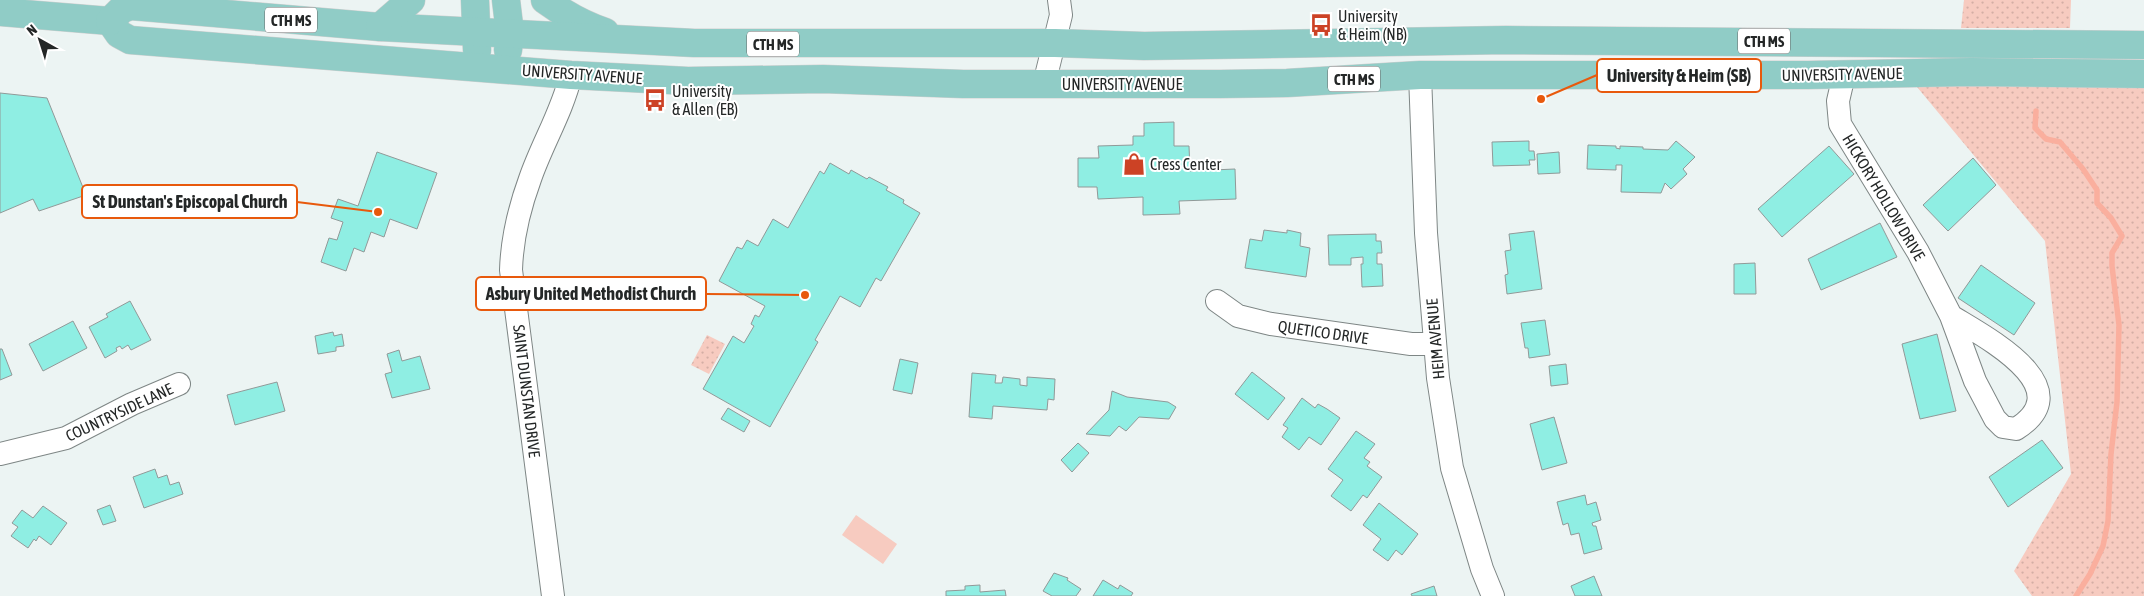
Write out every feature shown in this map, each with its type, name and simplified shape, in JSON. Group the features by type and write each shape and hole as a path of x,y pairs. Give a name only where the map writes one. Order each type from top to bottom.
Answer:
{"main road":[{"path":"380,27 411,0"},
{"path":"475,0 478,32 477,67"},
{"path":"506,0 510,32 507,69"},
{"path":"545,0 558,10 589,26 626,39"},
{"name":"UNIVERSITY AVENUE","path":"2144,45 1579,40 1241,46 1055,43 694,43 510,32 380,27 131,6 122,9 110,21 119,34 130,40 571,75 688,81 823,79 963,84 1287,83 1420,74 1844,74 1971,72 2144,74"},
{"path":"0,12 110,21"},
{"path":"1420,74 1426,62 1434,57 1541,50 1579,40"},
{"path":"1844,74 1852,63 1859,58 2001,45"}],"street":[{"path":"1044,84 1060,15 1059,0"},
{"name":"HEIM AVENUE","path":"1420,74 1426,232 1438,378 1452,468 1482,568 1493,596"},
{"name":"HICKORY HOLLOW DRIVE","path":"1844,74 1838,101 1840,124 1918,252 1951,316 1975,381 1995,419 2003,427 2010,430 2025,424 2038,402 2038,390 2033,377 2015,358 1951,316"},
{"name":"SAINT DUNSTAN DRIVE","path":"553,596 512,270 512,247 530,178 560,112 571,75"},
{"name":"QUETICO DRIVE","path":"1217,301 1238,316 1271,324 1411,344 1436,344"},
{"name":"COUNTRYSIDE LANE","path":"0,454 66,438 132,404 179,384"}],"shaded area":[{"path":"1964,0 2071,0 2070,28 1961,28"},
{"path":"1998,82 2144,85 2144,596 2032,596 2014,571 2071,474 2045,241 1917,87"},
{"path":"707,335 725,344 709,374 691,365"},
{"path":"856,515 897,544 883,564 842,535"}],"building":[{"path":"0,93 47,98 86,195 39,211 33,199 0,213"},
{"name":"Cress Center","path":"1174,122 1174,146 1189,146 1190,171 1235,169 1236,199 1179,201 1180,214 1143,215 1143,197 1098,199 1097,187 1078,187 1078,158 1099,158 1098,146 1133,145 1133,136 1144,136 1144,123"},
{"path":"1529,141 1529,151 1534,151 1535,160 1529,160 1530,165 1493,166 1492,142"},
{"path":"1676,141 1695,157 1683,169 1687,174 1671,189 1665,183 1661,193 1621,192 1622,165 1616,165 1616,170 1587,169 1588,145 1616,146 1616,148 1620,149 1620,146 1668,150"},
{"path":"1829,146 1854,174 1782,237 1758,209"},
{"path":"377,152 437,173 417,229 390,219 384,237 371,232 364,252 354,248 346,271 321,262 329,238 337,240 343,222 331,218 338,199 358,206"},
{"path":"1559,152 1560,173 1538,174 1537,154"},
{"path":"1973,158 1996,185 1948,231 1923,205"},
{"path":"830,163 849,174 851,170 888,187 886,190 904,200 903,203 920,213 881,281 876,278 860,307 840,296 815,340 818,342 770,427 703,389 733,336 744,343 754,326 751,324 755,315 759,317 765,306 719,281 737,247 742,249 747,240 758,246 773,219 788,228 820,171 824,174"},
{"path":"1880,223 1897,257 1821,290 1808,259"},
{"path":"1264,230 1287,233 1287,230 1301,233 1300,246 1310,248 1306,277 1245,268 1250,239 1262,241"},
{"path":"1534,231 1542,289 1507,294 1505,275 1508,274 1505,251 1511,250 1509,234"},
{"path":"1376,234 1376,241 1381,241 1382,253 1377,253 1377,264 1382,264 1383,286 1362,287 1361,264 1363,264 1363,257 1351,258 1351,265 1329,265 1328,235"},
{"path":"1755,263 1756,294 1734,294 1734,264"},
{"path":"1981,265 2035,303 2014,335 1958,298"},
{"path":"130,301 151,340 131,350 128,345 122,349 120,346 116,348 117,351 105,358 89,327 108,317 106,314"},
{"path":"1545,320 1550,355 1529,358 1528,348 1525,348 1521,323"},
{"path":"73,321 87,348 43,371 29,344"},
{"path":"333,332 334,336 342,334 344,346 336,347 336,351 318,354 315,336"},
{"path":"1937,334 1956,411 1920,419 1902,344"},
{"path":"0,349 2,349 12,375 0,380"},
{"path":"399,350 402,361 420,356 430,389 392,398 385,374 392,372 387,354"},
{"path":"900,359 918,363 912,394 893,390"},
{"path":"1566,364 1568,384 1551,386 1549,366"},
{"path":"1252,372 1285,398 1268,420 1235,394"},
{"path":"972,373 996,375 995,383 1002,383 1003,377 1020,379 1020,385 1027,386 1027,377 1055,379 1054,400 1048,399 1047,410 993,406 992,419 969,417"},
{"path":"277,382 285,411 235,425 227,395"},
{"path":"1112,391 1127,397 1168,402 1176,407 1169,419 1139,417 1126,431 1119,426 1110,436 1086,434 1109,410"},
{"path":"1302,398 1315,408 1318,404 1340,418 1321,445 1309,437 1299,450 1282,437 1288,428 1283,425"},
{"path":"728,408 750,421 744,432 721,419"},
{"path":"1554,417 1567,463 1542,470 1530,424"},
{"path":"1356,431 1375,444 1364,458 1370,462 1367,466 1382,477 1367,498 1363,495 1351,511 1331,496 1343,480 1328,469"},
{"path":"2042,440 2063,468 2008,507 1989,477"},
{"path":"1078,443 1089,453 1072,472 1061,460"},
{"path":"155,469 158,478 167,475 170,485 179,482 183,494 144,508 133,477"},
{"path":"1585,495 1587,505 1596,502 1601,520 1592,523 1593,526 1596,526 1602,549 1584,554 1579,533 1571,535 1568,523 1563,525 1557,502"},
{"path":"1379,503 1418,534 1402,555 1396,550 1388,561 1373,550 1381,539 1363,525"},
{"path":"110,505 116,521 103,525 97,510"},
{"path":"43,506 67,523 51,545 39,536 36,541 34,539 28,548 11,536 18,527 12,523 22,510 33,518"},
{"path":"1054,573 1068,578 1067,580 1081,589 1076,596 1052,596 1043,591"},
{"path":"1594,576 1602,596 1575,596 1571,586"},
{"path":"1103,580 1118,589 1120,585 1133,593 1131,596 1093,596"},
{"path":"980,585 980,592 1005,590 1006,596 946,596 946,591 965,590 965,586"},
{"path":"1434,586 1437,596 1412,596 1411,594"}],"waterway":[{"path":"2036,111 2035,128 2046,139 2060,142 2083,169 2097,190 2097,203 2111,218 2122,236 2112,253 2119,325 2117,402 2111,454 2108,521 2103,546 2090,574 2076,596"}],"place":[{"name":"University & Heim (NB)","path":"1321,25"},
{"name":"University & Heim (SB)","path":"1541,99"},
{"name":"University & Allen (EB)","path":"655,100"},
{"name":"Cress Center","path":"1134,164"},
{"name":"St Dunstan's Episcopal Church","path":"378,212"},
{"name":"Asbury United Methodist Church","path":"805,295"}]}
